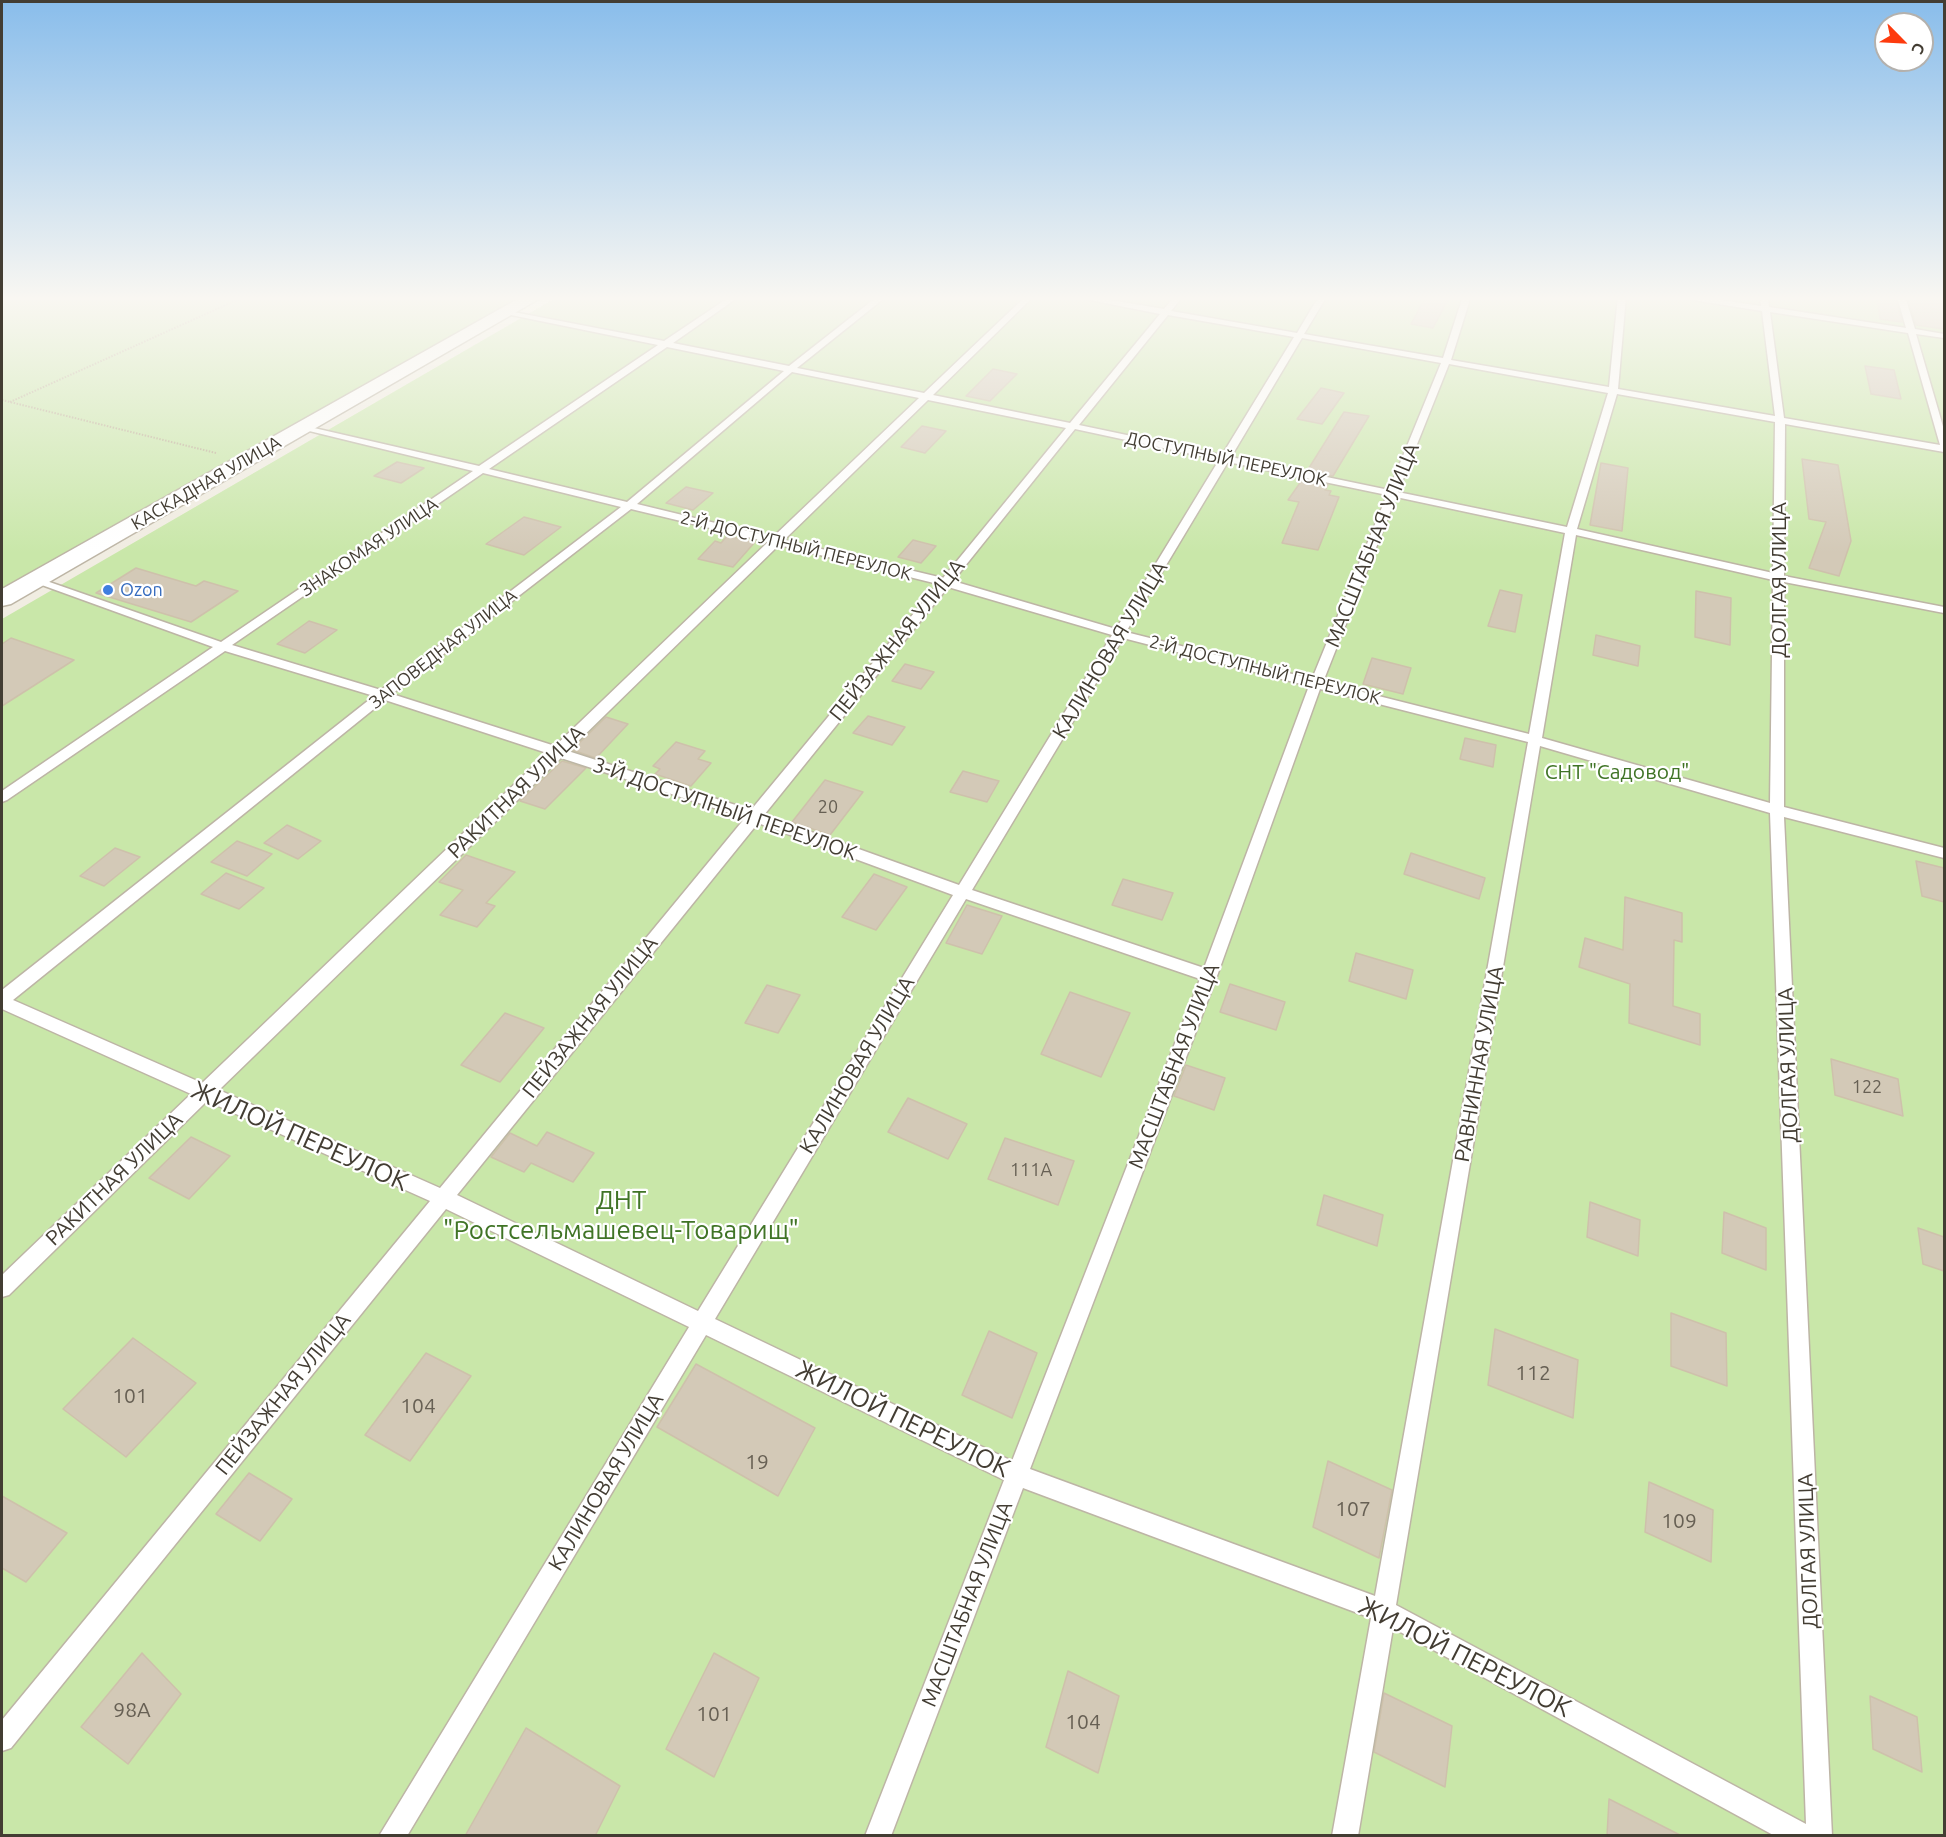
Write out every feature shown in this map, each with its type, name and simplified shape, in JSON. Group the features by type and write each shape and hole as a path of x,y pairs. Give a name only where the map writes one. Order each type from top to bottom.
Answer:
{"street":[{"name":"КАСКАДНАЯ УЛИЦА","path":"2,599 384,382"}],"lane":[{"name":"ЗНАКОМАЯ УЛИЦА","path":"2,797 612,382"},
{"name":"ЗАПОВЕДНАЯ УЛИЦА","path":"2,1000 382,695 630,506 776,382"},
{"name":"ДОСТУПНЫЙ ПЕРЕУЛОК","path":"854,382 1571,531 1780,578 1944,610"},
{"name":"РАКИТНАЯ УЛИЦА","path":"2,1288 940,382"},
{"name":"ПЕЙЗАЖНАЯ УЛИЦА","path":"2,1739 1109,382"},
{"name":"КАЛИНОВАЯ УЛИЦА","path":"392,1836 1272,382"},
{"name":"МАСШТАБНАЯ УЛИЦА","path":"878,1836 1209,976 1316,682 1438,382"},
{"path":"1558,382 1944,449"},
{"name":"РАВНИННАЯ УЛИЦА","path":"1345,1836 1571,531 1613,392 1614,382"},
{"name":"ДОЛГАЯ УЛИЦА","path":"1774,382 1779,422 1780,578 1777,810 1819,1836"},
{"path":"1927,382 1944,444"},
{"name":"2-Й ДОСТУПНЫЙ ПЕРЕУЛОК","path":"304,427 945,582 1121,634 1316,682 1534,740 1777,810 1944,853"},
{"name":"3-Й ДОСТУПНЫЙ ПЕРЕУЛОК","path":"34,580 222,646 382,695 754,816 962,892 1209,976"},
{"name":"ЖИЛОЙ ПЕРЕУЛОК","path":"2,1000 203,1094 443,1198 1017,1475 1384,1611 1802,1836"}],"path":[{"path":"10,402 55,382"},
{"path":"2,400 246,460"}],"green space":[{"path":"2,382 381,382 2,599"},
{"name":"ДНТ \"Ростсельмашевец-Товарищ\"","path":"411,382 1944,382 1944,1835 2,1835 2,619"}],"building":[{"path":"980,382 1009,382 990,401 966,396"},
{"path":"1868,382 1897,382 1901,399 1871,394"},
{"path":"1321,388 1344,393 1322,424 1297,419"},
{"path":"1344,412 1369,416 1333,476 1307,471"},
{"path":"922,426 946,431 925,453 901,447"},
{"path":"1802,459 1838,465 1851,541 1839,576 1809,568 1826,522 1809,519"},
{"path":"397,462 424,468 401,483 374,476"},
{"path":"1601,463 1628,468 1622,531 1590,525"},
{"path":"1302,480 1328,485 1325,490 1331,491 1329,495 1339,497 1318,550 1282,543 1299,502 1288,500"},
{"path":"686,487 713,493 693,510 666,503"},
{"path":"524,517 561,527 524,555 486,544"},
{"path":"727,536 755,542 733,567 698,559 715,541 721,543"},
{"path":"913,540 936,546 921,563 898,557"},
{"path":"136,568 196,586 204,581 238,591 191,622 96,593"},
{"path":"1500,590 1522,595 1515,632 1488,626"},
{"path":"1696,591 1731,598 1730,645 1695,637"},
{"path":"309,621 337,630 305,653 277,644"},
{"path":"1596,635 1640,646 1638,666 1593,655"},
{"path":"11,638 74,660 2,706 2,644"},
{"path":"1372,658 1411,668 1403,694 1363,684"},
{"path":"905,664 934,672 921,689 892,681"},
{"path":"868,716 905,727 892,745 853,733"},
{"path":"606,717 628,724 596,758 572,750"},
{"path":"1465,738 1496,745 1493,767 1460,759"},
{"path":"676,742 705,751 698,759 711,763 691,786 655,774 660,769 653,766"},
{"path":"562,761 586,768 545,809 520,801"},
{"path":"963,771 999,781 987,802 950,792"},
{"path":"825,780 863,792 830,835 792,822"},
{"path":"287,825 321,841 298,859 264,843"},
{"path":"237,841 272,854 247,876 211,862"},
{"path":"115,848 140,857 104,886 80,876"},
{"path":"1411,853 1485,878 1479,899 1404,874"},
{"path":"466,855 515,872 486,903 495,906 477,927 440,915 463,890 439,882"},
{"path":"1916,861 1944,868 1944,902 1922,896"},
{"path":"226,873 264,888 239,909 201,894"},
{"path":"874,874 907,887 876,930 842,917"},
{"path":"1123,879 1173,893 1162,920 1112,905"},
{"path":"1625,897 1682,913 1682,942 1674,940 1673,1006 1700,1014 1700,1045 1629,1023 1630,984 1579,967 1585,938 1623,950"},
{"path":"967,905 1002,916 982,954 946,943"},
{"path":"1356,953 1413,970 1406,999 1349,981"},
{"path":"1230,984 1285,1002 1276,1030 1220,1012"},
{"path":"767,985 800,995 778,1033 745,1023"},
{"path":"1070,992 1130,1013 1101,1077 1041,1054"},
{"path":"505,1013 544,1028 500,1082 461,1065"},
{"path":"1831,1059 1898,1079 1903,1116 1835,1095"},
{"path":"1186,1065 1225,1078 1214,1110 1174,1096"},
{"path":"908,1098 967,1124 948,1159 888,1132"},
{"path":"547,1132 594,1153 573,1182 531,1163 524,1172 491,1157 510,1133 537,1146"},
{"path":"191,1137 230,1156 189,1199 149,1178"},
{"path":"1005,1138 1074,1161 1058,1205 988,1179"},
{"path":"1324,1195 1383,1215 1377,1246 1317,1225"},
{"path":"1590,1202 1640,1220 1638,1256 1587,1237"},
{"path":"1724,1212 1766,1228 1766,1270 1722,1253"},
{"path":"1918,1228 1944,1237 1944,1271 1923,1264"},
{"path":"1671,1313 1726,1333 1727,1386 1671,1366"},
{"path":"1495,1329 1578,1360 1573,1418 1488,1385"},
{"path":"989,1331 1037,1353 1012,1418 962,1395"},
{"path":"133,1338 196,1383 126,1457 63,1409"},
{"path":"426,1353 471,1376 410,1461 365,1435"},
{"path":"696,1364 815,1428 778,1496 657,1427"},
{"path":"1328,1461 1392,1490 1379,1558 1313,1527"},
{"path":"249,1473 292,1499 260,1541 216,1514"},
{"path":"1649,1482 1713,1510 1711,1562 1645,1532"},
{"path":"2,1496 67,1533 26,1582 2,1568"},
{"path":"142,1653 181,1694 128,1764 81,1727"},
{"path":"714,1653 759,1678 714,1777 666,1749"},
{"path":"1068,1671 1119,1696 1098,1773 1046,1747"},
{"path":"1384,1693 1452,1726 1445,1787 1374,1752"},
{"path":"1870,1696 1917,1717 1922,1772 1873,1749"},
{"path":"526,1728 620,1786 595,1836 465,1836"},
{"path":"1609,1799 1682,1836 1607,1836"}],"place":[{"name":"Ozon","path":"108,590"}],"park label":[{"name":"СНТ \"Садовод\"","path":"1617,772"}]}
